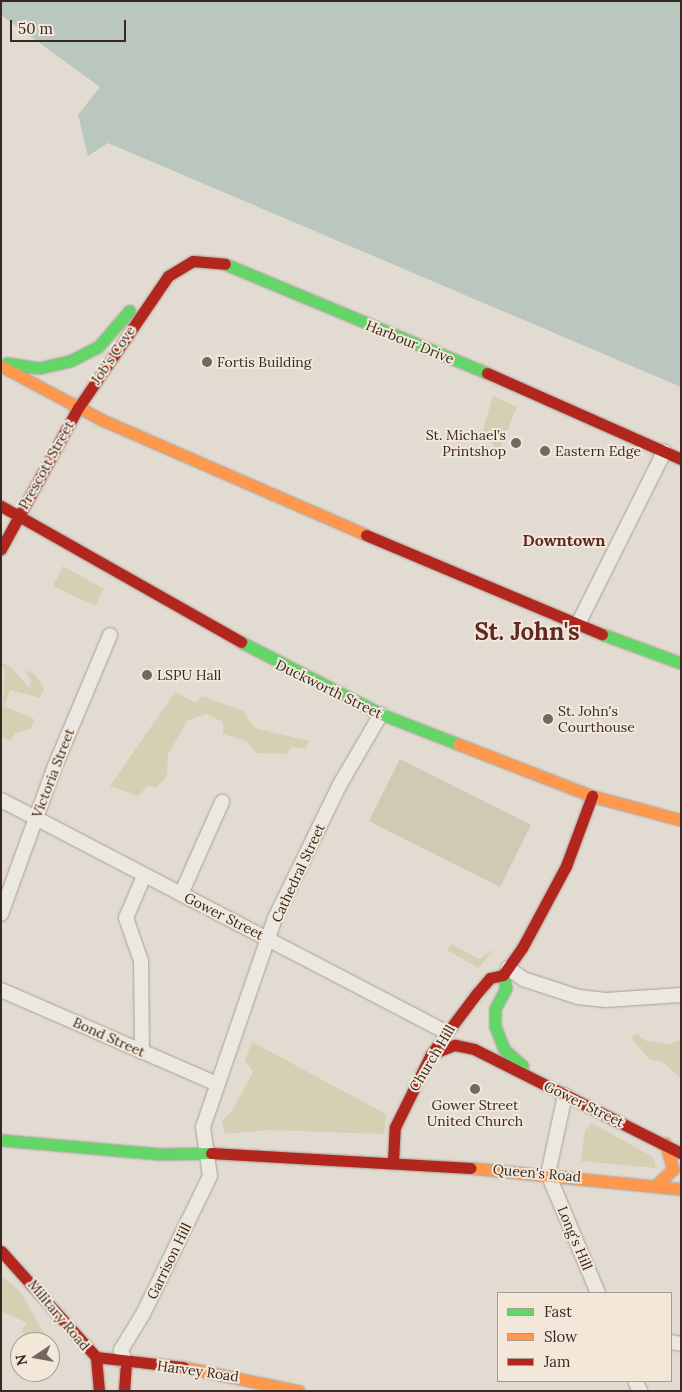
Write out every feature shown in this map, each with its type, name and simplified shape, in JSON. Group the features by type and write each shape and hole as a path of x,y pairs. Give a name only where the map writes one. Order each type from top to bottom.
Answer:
{"main road":[{"name":"Harbour Drive","path":"149,302 180,266 193,261 220,262 681,459"},
{"path":"1,365 39,368 70,361 98,347 127,312 149,302"},
{"name":"Job's Cove","path":"78,408 149,302"},
{"path":"1,365 78,408 577,626 681,663"},
{"name":"Prescott Street","path":"1,549 78,408"},
{"name":"Duckworth Street","path":"1,506 263,655 381,714 592,796 681,820"},
{"name":"Church Hill","path":"525,1074 522,1062 504,1049 494,1026 495,1010 506,988 506,971 566,866 592,796"},
{"name":"Church Hill","path":"392,1161 395,1127 431,1054 446,1032 490,978 506,971"},
{"name":"Gower Street","path":"431,1054 461,1045 525,1074 681,1152"},
{"name":"Queen's Road","path":"1,1140 208,1155 254,1152 392,1161 548,1174 681,1189"},
{"path":"655,1186 673,1169 665,1143"},
{"name":"Military Road","path":"1,1251 96,1357 126,1364"},
{"path":"96,1357 99,1391"},
{"path":"124,1391 126,1364"},
{"name":"Harvey Road","path":"126,1364 222,1372 299,1391"}],"street":[{"path":"577,626 664,452"},
{"name":"Victoria Street","path":"1,914 36,817 110,635"},
{"name":"Cathedral Street","path":"208,1155 203,1127 269,939 319,826 381,714"},
{"name":"Gower Street","path":"1,800 446,1032"},
{"path":"181,894 222,802"},
{"path":"142,1052 141,961 126,918 144,876"},
{"path":"506,971 523,979 578,996 614,1000 681,996"},
{"name":"Bond Street","path":"1,990 217,1084"},
{"path":"548,1174 565,1095"},
{"name":"Garrison Hill","path":"126,1364 121,1350 143,1314 210,1176 208,1155"},
{"name":"Long's Hill","path":"548,1174 598,1292"}],"shaded area":[{"path":"1,1 681,1 681,387 108,143 88,156 78,115 100,87 1,15"},
{"path":"493,396 517,407 498,452 483,431"},
{"path":"63,566 104,589 95,606 53,586"},
{"path":"1,662 11,667 29,688 32,682 25,670 34,674 44,688 40,698 10,690 4,706 34,719 31,729 15,733 10,741 1,736 5,671"},
{"path":"175,692 196,703 202,696 243,711 255,728 309,741 305,749 291,747 287,754 256,753 246,741 223,734 223,722 207,714 188,720 168,754 167,776 156,788 148,785 138,796 110,786"},
{"path":"400,759 531,825 500,887 369,821"},
{"path":"451,944 479,959 495,949 478,968 447,950"},
{"path":"637,1034 646,1041 669,1044 681,1040 681,1078 662,1062 649,1059 634,1042 632,1036"},
{"path":"252,1042 386,1114 384,1134 269,1130 225,1134 222,1121 232,1111 253,1072 245,1060"},
{"path":"592,1123 653,1157 656,1168 581,1161 585,1130"},
{"path":"1,1276 20,1291 43,1332 22,1332 21,1331 27,1323 1,1311"}],"traffic: fast":[{"path":"225,264 487,373"},
{"path":"7,363 39,368 70,361 98,347 129,311"},
{"path":"602,634 681,663"},
{"path":"241,642 381,714 458,744"},
{"path":"503,975 506,988 495,1009 495,1026 504,1049 523,1066"},
{"path":"1,1140 160,1154 211,1153"}],"traffic: slow":[{"path":"1,366 102,420 366,535"},
{"path":"458,744 592,796 681,820"},
{"path":"655,1186 673,1169 665,1143"},
{"path":"471,1168 681,1189"},
{"path":"183,1367 299,1391"}],"traffic: jam":[{"path":"1,549 78,408 168,276 193,261 225,264"},
{"path":"487,373 681,459"},
{"path":"1,506 241,642"},
{"path":"366,535 602,634"},
{"path":"393,1161 395,1127 431,1054 477,993 490,978 503,975 522,948 566,866 592,796"},
{"path":"431,1054 455,1045 474,1049 681,1153"},
{"path":"211,1153 471,1168"},
{"path":"1,1251 96,1357 183,1367"},
{"path":"96,1357 99,1391"},
{"path":"124,1391 126,1364"}],"place":[{"name":"Fortis Building","path":"207,362"},
{"name":"St. Michael’s Printshop","path":"516,443"},
{"name":"Eastern Edge","path":"545,451"},
{"name":"LSPU Hall","path":"147,675"},
{"name":"St. John's Courthouse","path":"548,719"},
{"name":"Gower Street United Church","path":"475,1089"}],"district":[{"name":"Downtown","path":"564,540"},
{"name":"St. John's","path":"527,632"}]}
